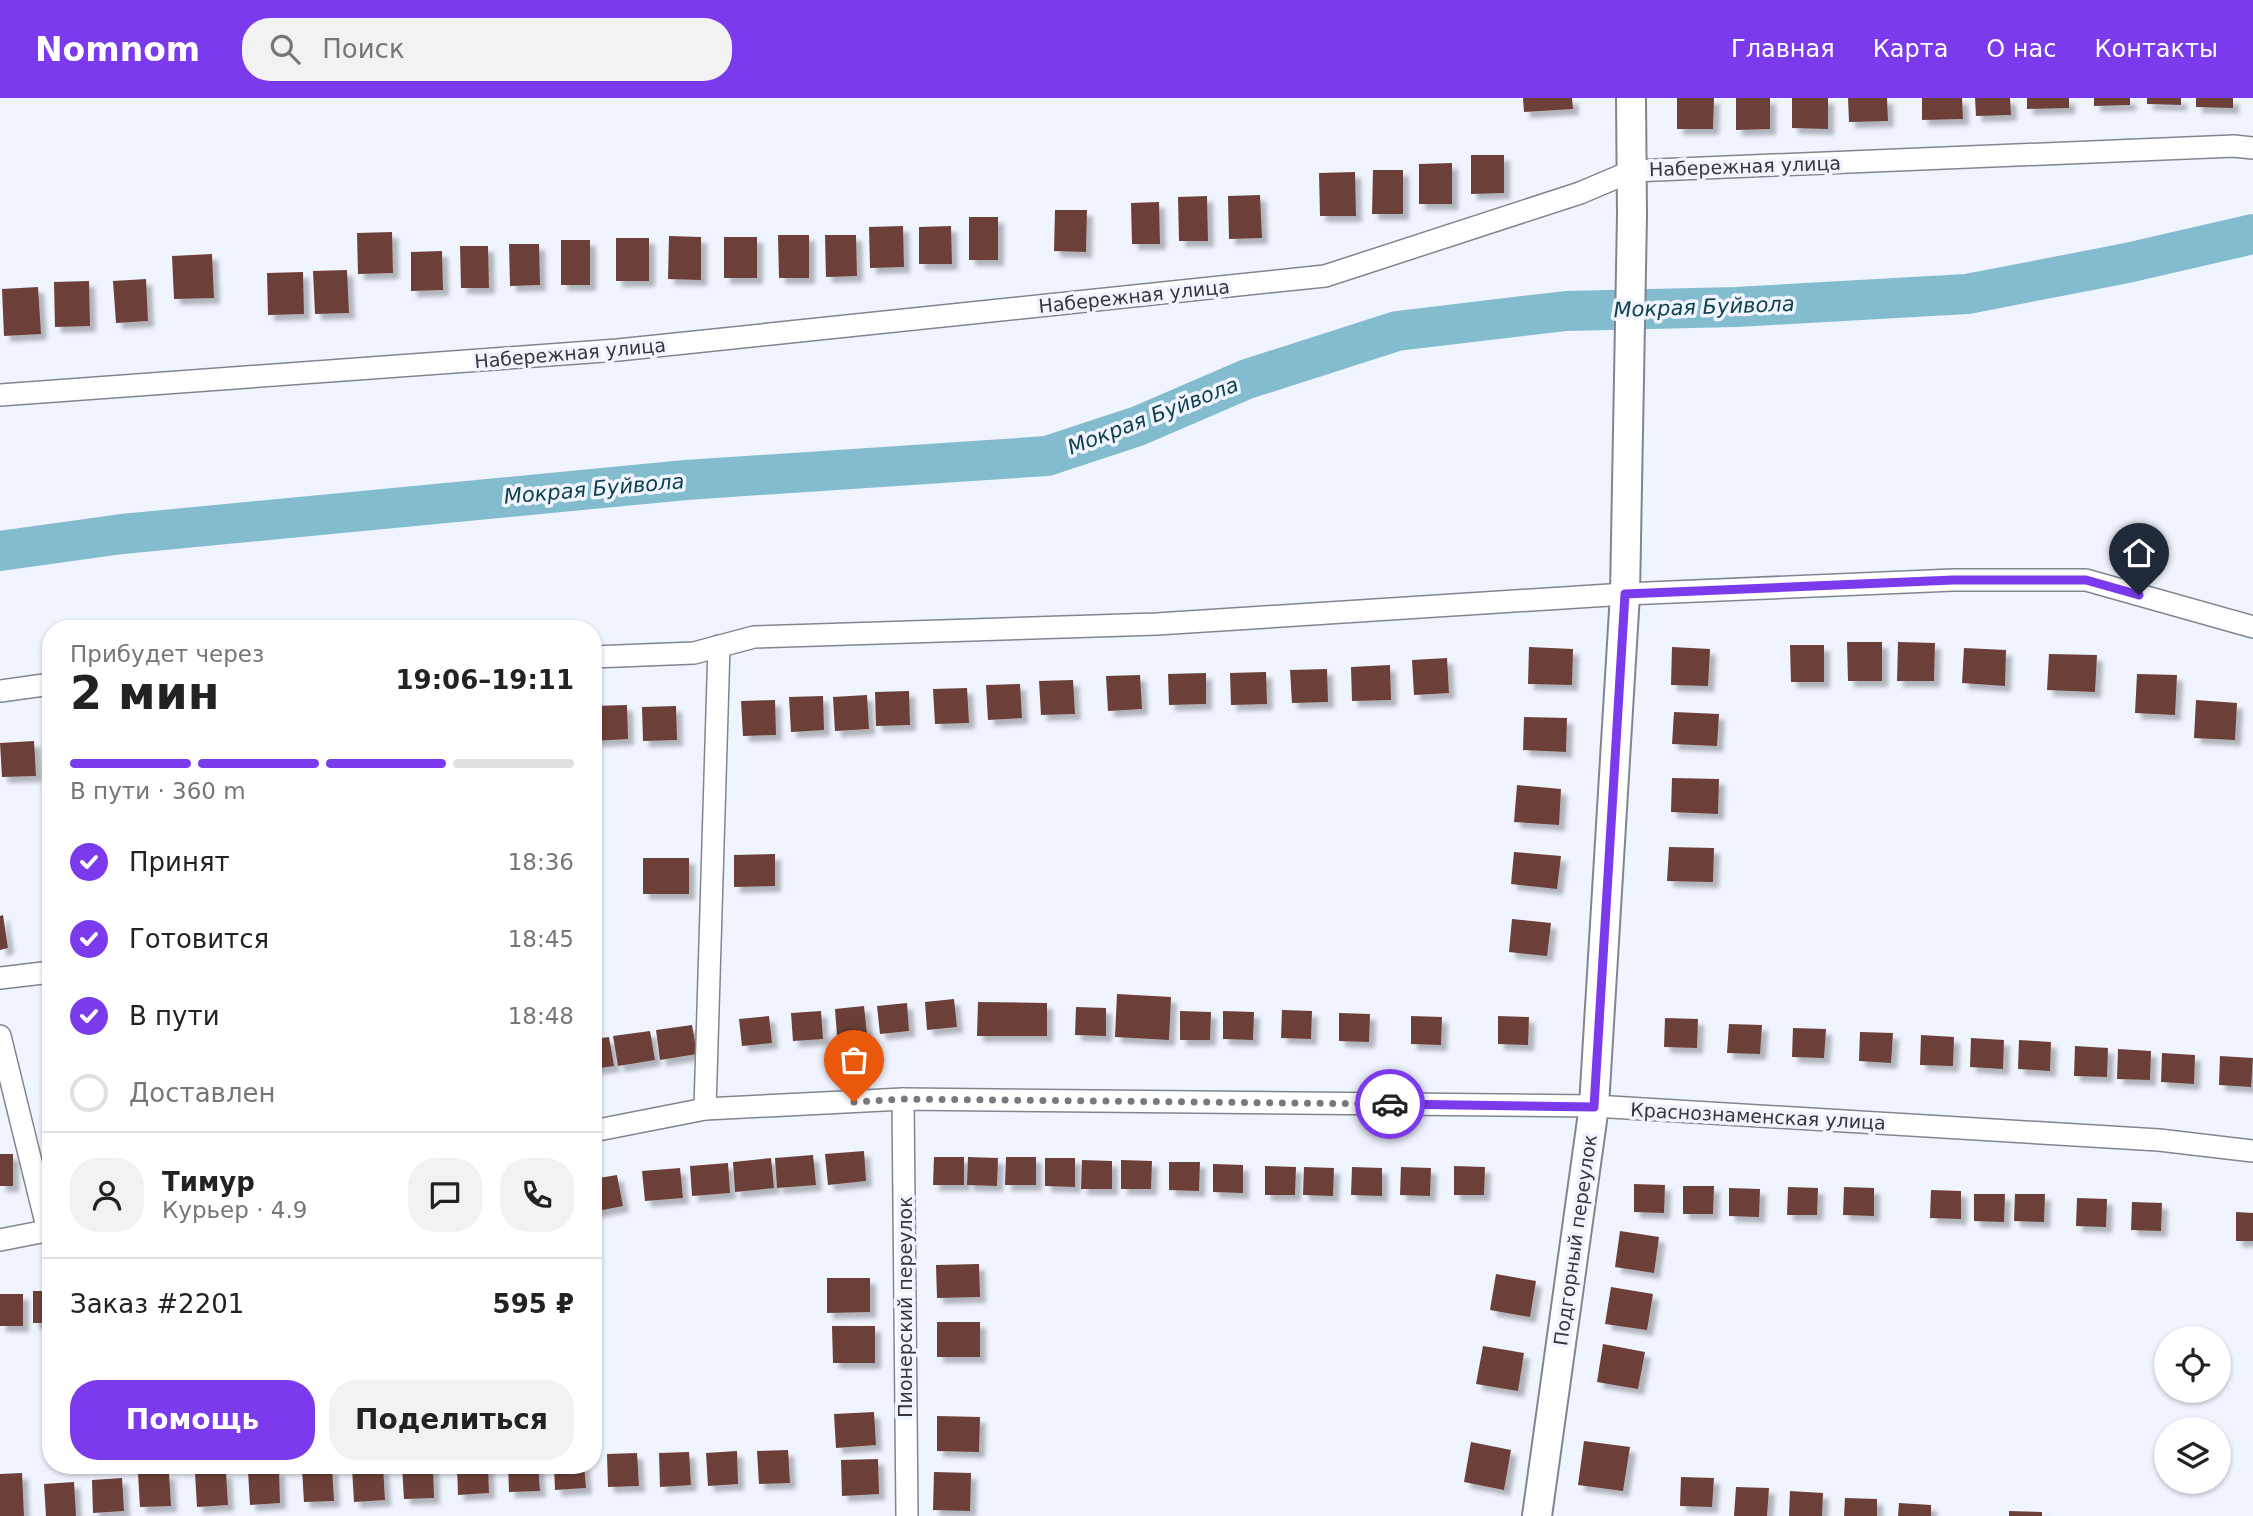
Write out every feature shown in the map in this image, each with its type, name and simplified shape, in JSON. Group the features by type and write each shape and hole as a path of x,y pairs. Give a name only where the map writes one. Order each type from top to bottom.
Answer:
{"main road":[{"path":"1631,98 1632,171"},
{"name":"Подгорный переулок","path":"1537,1516 1594,1107 1625,594 1632,171"}],"street":[{"name":"Набережная улица","path":"0,395 618,350 1325,276 1580,193 1632,171 2234,146 2253,148"},
{"path":"602,657 694,653 754,637 1157,624 1625,594 1953,580 2086,580 2253,627"},
{"path":"705,1110 719,646"},
{"path":"0,691 42,685"},
{"path":"0,978 42,973"},
{"path":"0,1035 42,1203"},
{"name":"Краснознаменская улица","path":"602,1129 705,1110 904,1099 1594,1107 2159,1140 2253,1151"},
{"name":"Пионерский переулок","path":"904,1099 907,1516"},
{"path":"0,1240 42,1232"}],"building":[{"path":"1523,98 1572,98 1573,109 1524,112"},
{"path":"1677,98 1714,98 1713,129 1677,129"},
{"path":"1736,98 1770,98 1770,129 1736,130"},
{"path":"1792,98 1828,98 1828,129 1792,128"},
{"path":"1848,98 1887,98 1888,121 1849,122"},
{"path":"1922,98 1962,98 1963,119 1922,120"},
{"path":"1975,98 2010,98 2011,115 1976,116"},
{"path":"2027,98 2069,98 2069,108 2027,109"},
{"path":"2094,98 2130,98 2130,105 2094,106"},
{"path":"2147,98 2181,98 2181,105 2147,104"},
{"path":"2196,98 2233,98 2233,108 2196,107"},
{"path":"1471,155 1504,155 1504,193 1471,194"},
{"path":"1452,163 1452,204 1419,204 1419,164"},
{"path":"1373,170 1403,170 1403,214 1372,214"},
{"path":"1355,172 1356,216 1320,216 1319,173"},
{"path":"1260,195 1262,238 1229,239 1228,196"},
{"path":"1207,196 1208,241 1179,241 1178,197"},
{"path":"1159,202 1160,244 1132,244 1131,203"},
{"path":"1055,210 1087,210 1086,252 1054,251"},
{"path":"969,217 998,217 998,260 969,260"},
{"path":"903,226 904,267 870,268 869,227"},
{"path":"951,226 952,264 919,264 919,227"},
{"path":"392,232 393,273 358,274 357,233"},
{"path":"778,235 809,235 809,278 779,278"},
{"path":"825,235 856,235 857,276 826,277"},
{"path":"669,236 701,237 701,280 668,279"},
{"path":"724,237 757,237 757,278 724,278"},
{"path":"616,238 649,238 649,281 616,281"},
{"path":"561,240 590,240 590,285 561,285"},
{"path":"509,244 539,244 540,285 510,286"},
{"path":"460,246 488,246 489,288 461,288"},
{"path":"442,251 443,290 411,291 411,252"},
{"path":"212,254 214,298 174,299 172,256"},
{"path":"347,270 349,313 315,314 313,271"},
{"path":"303,272 304,314 268,315 267,273"},
{"path":"146,279 148,321 116,323 113,281"},
{"path":"89,281 90,326 55,327 54,282"},
{"path":"38,287 41,334 4,336 2,289"},
{"path":"1847,642 1882,642 1882,681 1848,681"},
{"path":"1898,642 1935,643 1934,681 1897,681"},
{"path":"1790,645 1824,645 1824,682 1791,682"},
{"path":"1529,647 1573,649 1572,685 1528,684"},
{"path":"1672,647 1710,649 1708,686 1671,685"},
{"path":"1964,648 2006,650 2005,686 1962,683"},
{"path":"2049,654 2097,655 2095,692 2047,690"},
{"path":"1447,658 1449,693 1414,695 1412,660"},
{"path":"1390,665 1391,700 1352,701 1351,667"},
{"path":"1327,669 1328,702 1292,703 1290,670"},
{"path":"1266,672 1267,704 1231,705 1230,673"},
{"path":"1206,673 1206,704 1169,705 1168,674"},
{"path":"2137,674 2177,675 2175,715 2135,713"},
{"path":"1140,675 1142,709 1108,711 1106,676"},
{"path":"1073,680 1075,714 1041,715 1039,681"},
{"path":"1020,684 1022,718 988,720 986,685"},
{"path":"967,688 969,723 935,724 933,689"},
{"path":"909,691 910,725 876,726 875,692"},
{"path":"867,695 869,729 835,731 833,697"},
{"path":"823,696 824,730 791,732 789,697"},
{"path":"775,700 776,735 743,736 741,701"},
{"path":"2196,700 2237,703 2235,740 2194,738"},
{"path":"627,705 628,739 602,741 602,706"},
{"path":"676,706 677,740 643,741 642,707"},
{"path":"1674,712 1719,714 1717,746 1672,744"},
{"path":"1524,717 1567,718 1566,752 1523,750"},
{"path":"34,741 36,776 2,777 0,743"},
{"path":"1672,778 1719,779 1718,814 1671,812"},
{"path":"1517,785 1561,789 1559,825 1514,822"},
{"path":"1669,847 1714,848 1713,882 1667,881"},
{"path":"1514,852 1561,856 1557,889 1511,884"},
{"path":"775,854 775,886 734,887 734,855"},
{"path":"643,858 689,858 689,894 643,894"},
{"path":"3,915 8,948 0,950 0,916"},
{"path":"1512,919 1551,923 1547,956 1509,952"},
{"path":"1117,994 1171,997 1169,1040 1115,1037"},
{"path":"954,999 957,1027 927,1030 925,1002"},
{"path":"978,1002 1047,1003 1047,1036 977,1036"},
{"path":"907,1003 909,1031 880,1034 877,1006"},
{"path":"864,1006 867,1034 837,1036 835,1009"},
{"path":"1076,1007 1106,1008 1106,1036 1075,1035"},
{"path":"1282,1010 1312,1011 1311,1039 1281,1038"},
{"path":"821,1011 823,1039 793,1041 791,1013"},
{"path":"1180,1011 1211,1012 1210,1040 1180,1040"},
{"path":"1223,1011 1254,1012 1253,1040 1223,1039"},
{"path":"1339,1013 1370,1014 1369,1042 1339,1041"},
{"path":"769,1016 772,1043 742,1046 739,1019"},
{"path":"1411,1016 1442,1017 1441,1045 1411,1044"},
{"path":"1498,1016 1529,1017 1528,1045 1498,1044"},
{"path":"1665,1018 1698,1019 1697,1048 1664,1047"},
{"path":"1729,1024 1762,1025 1760,1054 1727,1053"},
{"path":"692,1025 697,1054 660,1060 656,1030"},
{"path":"1793,1028 1826,1029 1824,1058 1792,1057"},
{"path":"650,1031 655,1060 618,1066 613,1036"},
{"path":"1860,1032 1893,1033 1891,1063 1859,1061"},
{"path":"1921,1035 1954,1037 1953,1066 1920,1065"},
{"path":"609,1037 614,1066 602,1068 602,1038"},
{"path":"1971,1038 2004,1040 2003,1069 1970,1067"},
{"path":"2019,1040 2051,1042 2050,1071 2018,1069"},
{"path":"2075,1046 2108,1048 2107,1077 2074,1076"},
{"path":"2118,1049 2151,1051 2150,1080 2117,1079"},
{"path":"2162,1053 2195,1055 2194,1084 2161,1082"},
{"path":"2220,1056 2253,1058 2251,1087 2219,1085"},
{"path":"864,1151 866,1181 828,1185 825,1154"},
{"path":"0,1154 13,1154 13,1186 0,1186"},
{"path":"813,1155 816,1185 777,1188 775,1158"},
{"path":"934,1157 964,1157 964,1185 933,1185"},
{"path":"968,1157 998,1158 997,1186 967,1185"},
{"path":"1006,1157 1036,1157 1036,1185 1005,1185"},
{"path":"771,1158 774,1188 735,1192 733,1162"},
{"path":"1045,1158 1075,1158 1075,1187 1045,1186"},
{"path":"1082,1160 1112,1161 1112,1189 1081,1189"},
{"path":"1121,1160 1152,1161 1151,1189 1121,1189"},
{"path":"1169,1162 1200,1162 1199,1191 1169,1190"},
{"path":"728,1163 730,1193 692,1196 690,1166"},
{"path":"1213,1164 1243,1165 1243,1193 1213,1192"},
{"path":"1265,1166 1296,1167 1295,1195 1265,1195"},
{"path":"1454,1166 1485,1167 1484,1195 1454,1195"},
{"path":"1304,1167 1334,1168 1333,1196 1303,1195"},
{"path":"1352,1167 1382,1168 1382,1196 1351,1195"},
{"path":"1401,1167 1431,1168 1430,1196 1400,1195"},
{"path":"680,1168 683,1198 645,1201 642,1171"},
{"path":"617,1175 623,1206 602,1210 602,1178"},
{"path":"1634,1184 1665,1185 1664,1213 1634,1212"},
{"path":"1683,1186 1714,1186 1713,1214 1683,1214"},
{"path":"1788,1187 1818,1188 1817,1215 1787,1215"},
{"path":"1844,1187 1874,1188 1874,1216 1843,1215"},
{"path":"1729,1188 1760,1189 1759,1217 1729,1216"},
{"path":"1931,1190 1961,1191 1961,1219 1930,1218"},
{"path":"1974,1194 2005,1194 2004,1222 1974,1221"},
{"path":"2015,1194 2045,1194 2044,1222 2014,1221"},
{"path":"2077,1198 2107,1199 2106,1227 2076,1226"},
{"path":"2132,1202 2162,1203 2161,1231 2131,1230"},
{"path":"2236,1212 2253,1213 2253,1241 2236,1241"},
{"path":"1620,1231 1659,1237 1654,1273 1615,1267"},
{"path":"979,1264 980,1297 937,1298 936,1265"},
{"path":"1496,1274 1536,1281 1530,1317 1490,1310"},
{"path":"827,1278 870,1278 870,1312 827,1313"},
{"path":"1611,1287 1653,1294 1647,1330 1605,1324"},
{"path":"33,1291 42,1291 42,1323 33,1323"},
{"path":"0,1294 23,1294 23,1326 0,1326"},
{"path":"937,1322 980,1322 980,1357 937,1357"},
{"path":"832,1326 875,1326 875,1363 833,1363"},
{"path":"1603,1344 1645,1352 1638,1389 1597,1382"},
{"path":"1483,1346 1524,1353 1518,1391 1476,1384"},
{"path":"874,1412 876,1445 836,1448 834,1414"},
{"path":"937,1416 980,1417 979,1452 937,1451"},
{"path":"1584,1441 1630,1447 1623,1491 1578,1485"},
{"path":"1471,1442 1511,1450 1504,1490 1464,1482"},
{"path":"788,1450 790,1483 759,1484 757,1451"},
{"path":"737,1451 738,1484 708,1486 706,1453"},
{"path":"689,1452 691,1485 660,1487 659,1453"},
{"path":"637,1453 639,1486 608,1487 607,1454"},
{"path":"878,1459 879,1494 842,1496 841,1460"},
{"path":"934,1472 971,1473 970,1511 933,1510"},
{"path":"22,1473 24,1516 0,1516 0,1474"},
{"path":"138,1474 169,1474 171,1506 140,1507"},
{"path":"195,1474 226,1474 228,1505 197,1507"},
{"path":"248,1474 279,1474 280,1503 250,1505"},
{"path":"302,1474 332,1474 334,1501 304,1502"},
{"path":"352,1474 383,1474 385,1500 354,1502"},
{"path":"402,1474 433,1474 434,1498 404,1499"},
{"path":"457,1474 488,1474 489,1493 458,1495"},
{"path":"508,1474 539,1474 540,1491 509,1492"},
{"path":"554,1474 585,1474 586,1488 555,1490"},
{"path":"1681,1477 1714,1478 1712,1507 1680,1506"},
{"path":"122,1478 124,1511 93,1513 92,1480"},
{"path":"74,1482 76,1516 46,1516 44,1484"},
{"path":"1736,1487 1769,1488 1767,1516 1734,1516"},
{"path":"1790,1491 1823,1493 1822,1516 1789,1516"},
{"path":"1845,1498 1877,1499 1877,1516 1844,1516"},
{"path":"1899,1503 1931,1505 1931,1516 1898,1516"},
{"path":"2009,1511 2042,1512 2042,1516 2009,1516"}],"waterway":[{"name":"Мокрая Буйвола","path":"0,551 122,534 686,480 1047,456 1138,426 1247,379 1397,331 1566,311 1736,307 1967,294 2127,263 2253,234"}],"way so far":[{"path":"854,1102 904,1099 1390,1104"}],"route":[{"path":"1390,1104 1594,1107 1625,594 1953,580 2086,580 2139,595"}]}
